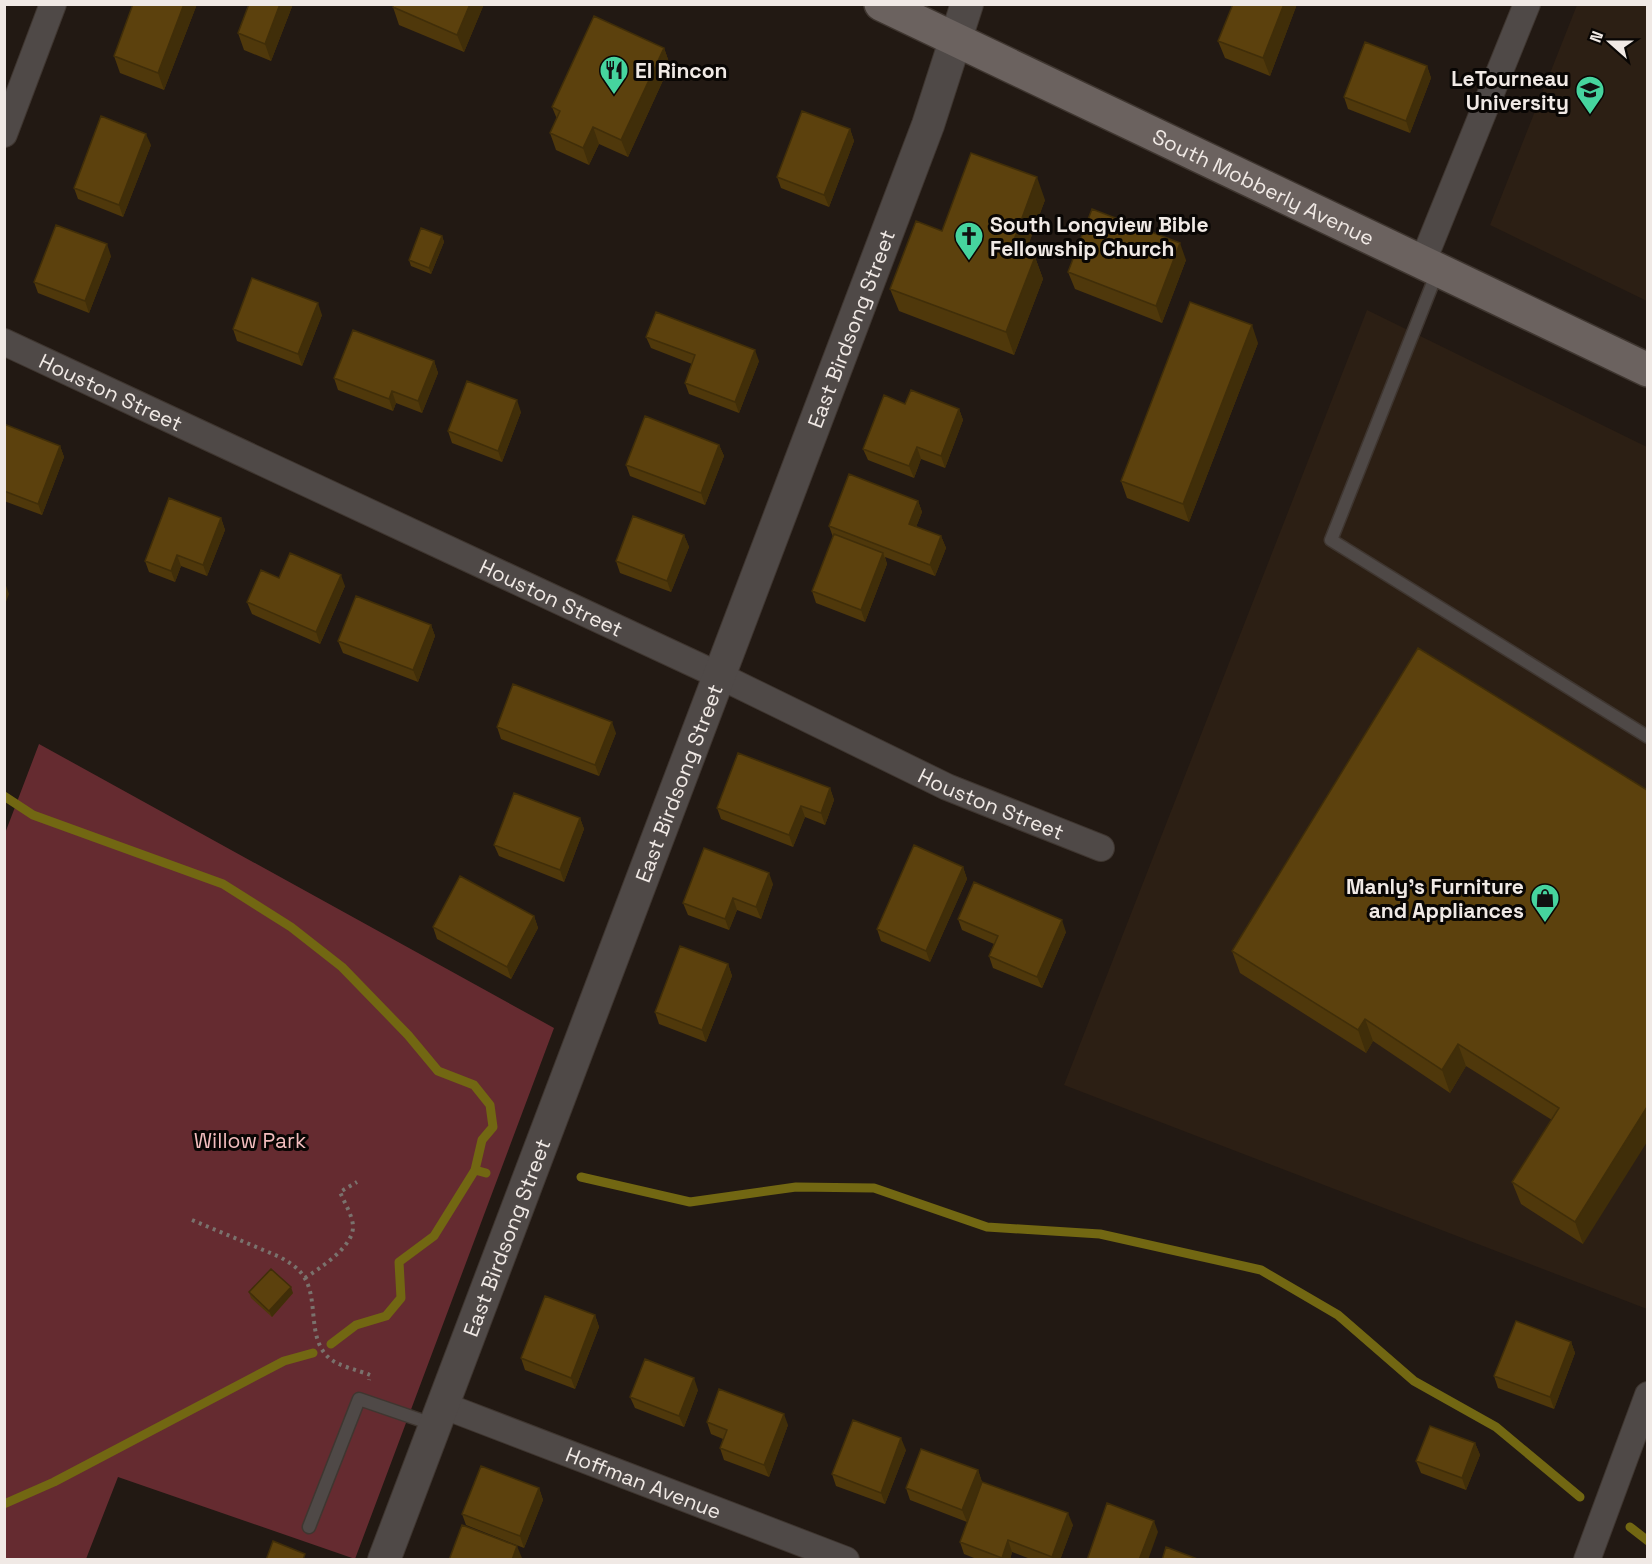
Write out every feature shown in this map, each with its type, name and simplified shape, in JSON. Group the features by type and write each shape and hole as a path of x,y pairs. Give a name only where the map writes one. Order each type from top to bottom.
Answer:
{"main road":[{"name":"South Mobberly Avenue","path":"881,4 1647,370"}],"street":[{"path":"4,134 53,4"},
{"name":"East Birdsong Street","path":"384,1560 928,125 967,4"},
{"path":"1431,265 1527,4"},
{"name":"Houston Street","path":"4,342 718,675 947,787 1101,848"},
{"path":"1587,1560 1647,1395"},
{"name":"Hoffman Avenue","path":"439,1415 846,1560"}],"lane":[{"path":"1431,265 1331,540 1647,737"},
{"path":"309,1527 359,1400 439,1415"}],"path":[{"path":"305,1278 342,1249 352,1236 353,1225 340,1191 357,1182"},
{"path":"192,1220 294,1265 305,1278 317,1338 327,1356 370,1375"}],"shaded area":[{"name":"LeTourneau University","path":"1577,5 1647,5 1647,301 1490,225"},
{"path":"1367,310 1647,447 1647,1309 1064,1085"}],"green space":[{"name":"Willow Park","path":"39,744 554,1028 355,1559 118,1477 86,1559 5,1559 4,836"}],"building":[{"path":"133,4 184,4 158,73 114,56"},
{"path":"249,4 280,4 265,44 238,33"},
{"path":"394,4 470,4 457,35 393,7"},
{"path":"1233,4 1284,4 1263,58 1218,41"},
{"name":"El Rincon","path":"594,16 664,48 621,140 593,127 583,148 550,133 560,111 552,107"},
{"path":"1365,42 1427,66 1406,121 1344,97"},
{"path":"802,111 850,129 824,195 777,177"},
{"path":"101,116 146,134 119,205 74,188"},
{"name":"South Longview Bible Fellowship Church","path":"971,153 1037,177 1011,248 1035,257 1006,332 890,289 916,221 942,231"},
{"path":"1092,209 1180,243 1156,306 1068,272"},
{"path":"56,225 107,244 85,301 34,282"},
{"path":"421,228 442,236 429,268 409,260"},
{"path":"252,278 318,303 298,354 233,329"},
{"path":"1190,302 1252,325 1183,504 1121,481"},
{"path":"656,312 755,350 735,402 685,383 695,355 646,337"},
{"path":"353,330 434,361 418,401 392,391 389,399 334,378"},
{"path":"467,381 517,400 498,451 448,431"},
{"path":"911,390 959,409 941,456 917,447 909,466 863,449 884,395 905,404"},
{"path":"645,416 719,445 701,493 626,465"},
{"path":"4,424 60,446 38,504 4,491"},
{"path":"849,474 918,501 909,524 941,536 930,565 829,526"},
{"path":"169,498 221,518 203,565 177,555 171,571 145,561"},
{"path":"633,516 684,535 667,581 616,561"},
{"path":"834,534 883,553 861,610 812,591"},
{"path":"290,553 341,575 316,632 247,602 261,570 279,578"},
{"path":"356,596 431,625 413,670 338,641"},
{"path":"1418,648 1647,790 1647,1107 1575,1222 1512,1182 1559,1108 1458,1044 1442,1070 1365,1019 1358,1030 1232,951"},
{"path":"513,684 612,722 595,765 497,727"},
{"path":"738,753 830,788 821,813 801,806 789,835 717,808"},
{"path":"514,793 580,818 560,870 494,845"},
{"path":"914,845 963,867 926,951 877,929"},
{"path":"704,848 769,873 756,907 733,898 725,919 683,903"},
{"path":"460,876 534,916 507,967 433,927"},
{"path":"974,882 1062,920 1037,977 989,956 998,936 958,919"},
{"path":"680,946 728,964 702,1030 655,1012"},
{"path":"271,1269 291,1287 269,1311 249,1292"},
{"path":"545,1296 595,1315 571,1378 521,1358"},
{"path":"1516,1321 1571,1342 1550,1397 1494,1376"},
{"path":"645,1359 694,1378 679,1416 630,1397"},
{"path":"719,1389 784,1414 764,1465 720,1448 727,1430 707,1422"},
{"path":"853,1420 901,1438 881,1493 832,1474"},
{"path":"1430,1426 1475,1443 1462,1478 1416,1461"},
{"path":"921,1449 978,1470 962,1510 906,1488"},
{"path":"481,1466 539,1488 520,1536 462,1514"},
{"path":"982,1482 1068,1513 1052,1557 1008,1540 1002,1558 960,1542"},
{"path":"1107,1503 1154,1521 1139,1560 1087,1560"},
{"path":"462,1525 517,1546 512,1560 449,1560"},
{"path":"273,1541 305,1554 303,1560 266,1560"},
{"path":"1166,1547 1200,1560 1162,1560"}],"waterway":[{"path":"4,796 33,815 223,884 291,927 342,967 408,1035 438,1071 474,1085 490,1105 493,1127 482,1140 475,1170"},
{"path":"331,1344 356,1325 386,1316 401,1298 399,1262 434,1236 475,1170 486,1173"},
{"path":"581,1177 690,1202 796,1187 874,1188 987,1227 1100,1234 1261,1270 1338,1315 1414,1381 1496,1427 1580,1497"},
{"path":"4,1504 54,1482 284,1361 313,1353"},
{"path":"1630,1527 1648,1541"}],"place":[{"name":"El Rincon","path":"614,96"},
{"name":"LeTourneau University","path":"1590,116"},
{"name":"South Longview Bible Fellowship Church","path":"969,262"},
{"name":"Manly's Furniture and Appliances","path":"1545,924"}]}
